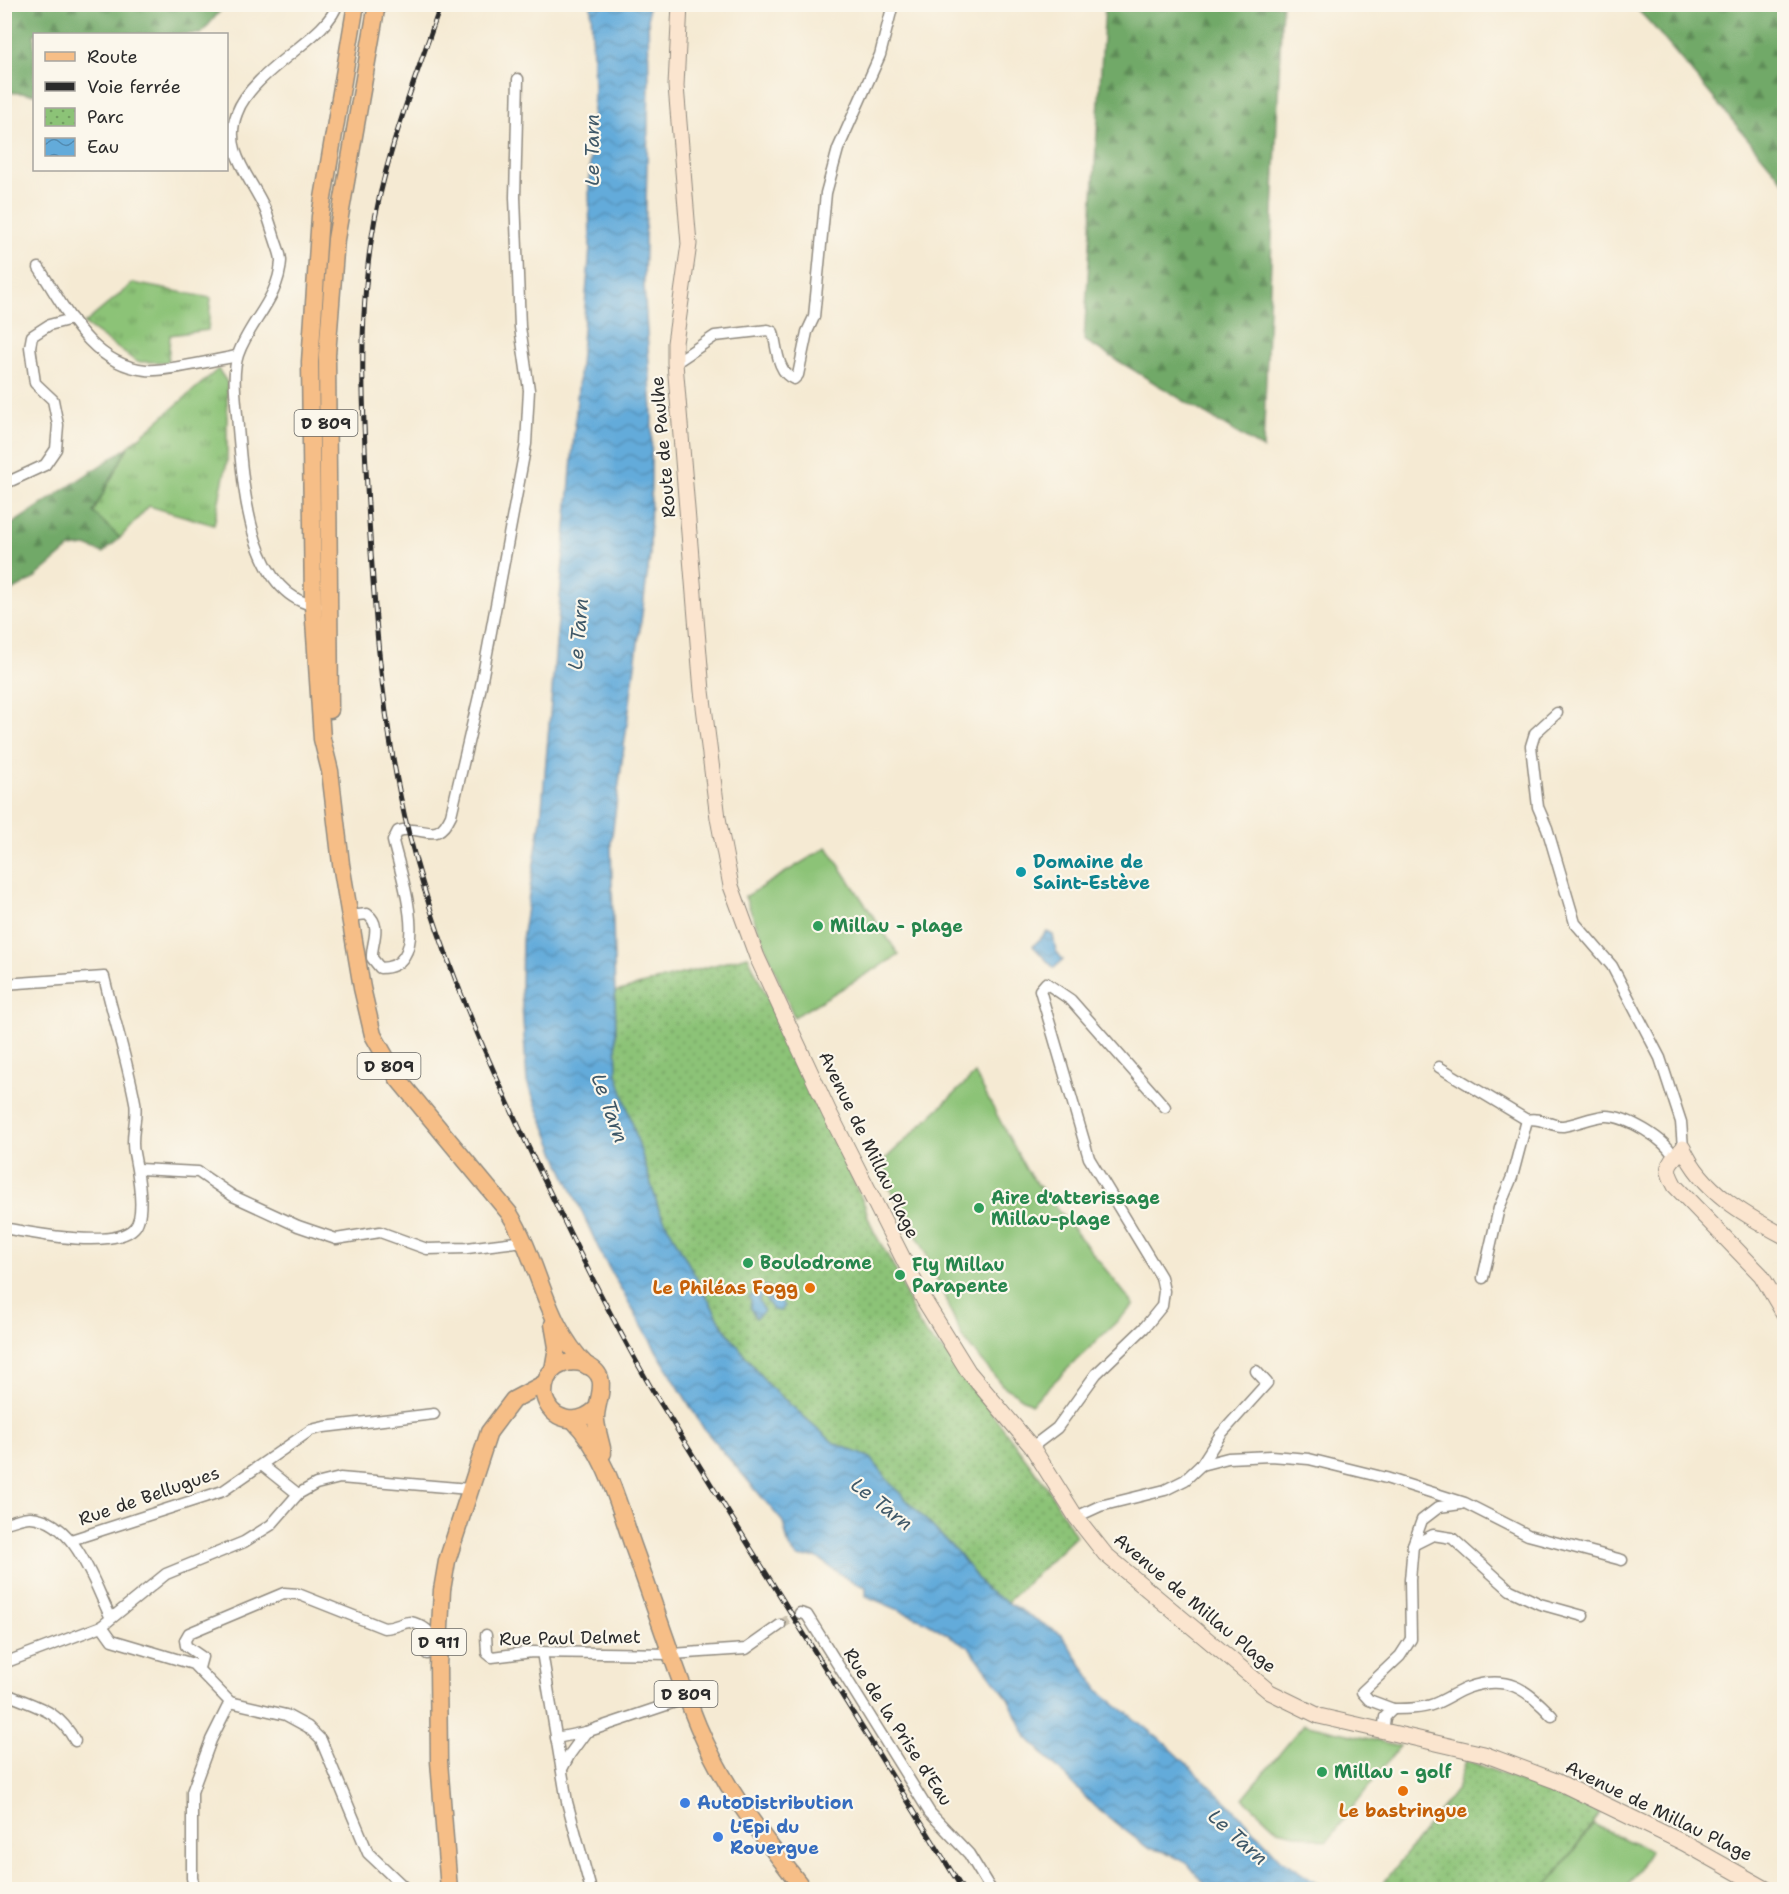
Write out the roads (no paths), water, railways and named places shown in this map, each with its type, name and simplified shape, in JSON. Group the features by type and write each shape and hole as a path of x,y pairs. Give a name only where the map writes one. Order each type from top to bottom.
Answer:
{"main road":[{"name":"D 809","path":"356,4 320,216 310,362 314,605 330,771 350,916 367,1014 379,1050 398,1079 509,1213 524,1240 552,1317 557,1347 549,1377"},
{"name":"D 809","path":"314,605 331,290 336,239 377,4"},
{"name":"D 809","path":"552,1317 570,1347 587,1366"},
{"path":"500,1416 526,1404 548,1407 559,1416 573,1420 583,1418 596,1409 601,1398 602,1386 597,1374 587,1366 570,1362 549,1377 544,1395 548,1407"},
{"name":"D 911","path":"449,1890 439,1761 439,1628 447,1561 489,1432 513,1400 549,1377"},
{"name":"D 809","path":"596,1409 597,1428 609,1478 687,1698 731,1794 804,1890"},
{"name":"D 809","path":"573,1420 588,1438 609,1478"}],"street":[{"path":"314,605 268,569 248,518 235,392 237,356 276,288 281,259 265,209 243,172 232,144 237,112 264,73 326,23 337,4"},
{"name":"Route de Paulhe","path":"680,4 677,112 689,244 675,343 675,363 706,723 718,818 731,886"},
{"path":"675,363 715,336 768,330 773,332 781,367 788,377 794,379 798,375 807,332 814,317 826,193 838,149 880,55 893,4"},
{"path":"350,916 367,914 374,920 376,926 372,958 380,968 392,968 406,957 411,943 410,919 393,841 398,831 407,828 435,834 444,829 451,815 479,696 526,444 529,390 520,327 515,197 518,79"},
{"path":"39,268 84,337 101,352 122,364 147,370 237,356"},
{"path":"4,484 45,465 56,448 58,425 53,400 35,383 30,346 32,336 49,325 72,319"},
{"path":"1557,713 1535,733 1531,746 1538,807 1547,828 1575,923 1612,966 1660,1058 1681,1122 1679,1153 1668,1163 1668,1170 1675,1186 1761,1275 1785,1314"},
{"name":"Avenue de Millau Plage","path":"731,886 757,957 828,1112 924,1300 968,1371 1032,1447 1076,1517 1117,1566 1255,1682 1285,1701 1319,1716 1484,1754 1556,1781 1684,1843 1768,1890"},
{"path":"4,984 104,978 135,1105 133,1150 139,1169 140,1216 133,1230 122,1236 87,1238 36,1234 4,1228"},
{"path":"1032,1447 1057,1428 1096,1374 1144,1328 1162,1306 1164,1291 1161,1277 1089,1158 1040,990 1046,983 1071,1000 1165,1107"},
{"path":"1439,1067 1527,1120 1534,1118 1561,1126 1606,1116 1617,1118 1666,1143 1689,1161 1719,1195 1785,1236"},
{"path":"1483,1278 1499,1208 1512,1177 1527,1120"},
{"path":"139,1169 198,1172 233,1196 298,1226 336,1239 380,1232 426,1249 467,1248 524,1240"},
{"path":"1076,1517 1100,1506 1165,1490 1185,1480 1201,1465 1221,1434 1267,1383 1256,1371"},
{"name":"Rue de Bellugues","path":"71,1540 223,1491 263,1466 311,1430 434,1414"},
{"path":"1201,1465 1228,1458 1260,1456 1309,1459 1386,1478 1465,1503 1528,1535 1622,1560"},
{"path":"263,1466 298,1494"},
{"path":"4,1663 107,1622 166,1575 244,1542 271,1525 298,1494 316,1484 340,1478 469,1489"},
{"path":"1465,1503 1439,1507 1422,1520 1413,1545 1410,1580 1411,1640 1400,1656 1362,1692 1369,1700 1393,1709 1433,1705 1466,1688 1491,1681 1513,1684 1538,1700 1552,1716"},
{"path":"4,1523 29,1516 43,1519 71,1540 107,1622 112,1640 166,1654 199,1668 230,1702 286,1715 308,1727 321,1740 368,1853 407,1890"},
{"path":"1413,1545 1433,1535 1452,1538 1510,1590 1540,1604 1583,1616"},
{"path":"199,1668 202,1657 186,1646 184,1641 189,1633 284,1593 298,1594 384,1628 414,1621 427,1630 427,1654"},
{"name":"Rue de la Prise d'Eau","path":"800,1613 807,1614 930,1813 969,1854 992,1890"},
{"name":"Rue Paul Delmet","path":"486,1635 487,1653 492,1657 542,1652 672,1654 746,1649 780,1625"},
{"path":"542,1652 567,1802 591,1890"},
{"path":"4,1693 55,1715 66,1724 75,1741"},
{"path":"556,1738 586,1732 687,1698"},
{"path":"195,1890 192,1878 192,1792 211,1740 230,1702"},
{"path":"1383,1732 1385,1717 1393,1709"},
{"path":"562,1770 586,1732"}],"water":[{"name":"Le Tarn","path":"591,5 648,5 649,84 644,285 652,410 650,555 611,843 617,1074 659,1210 724,1328 768,1385 834,1443 871,1458 889,1482 959,1554 985,1589 1062,1635 1099,1691 1167,1745 1229,1804 1280,1859 1325,1889 1209,1889 1187,1863 1166,1852 1148,1848 1095,1807 1027,1737 1008,1698 969,1647 925,1621 866,1596 866,1587 849,1580 816,1557 798,1558 789,1547 783,1522 704,1429 602,1256 560,1164 527,1082 521,989 522,939 541,819 590,248 589,185 594,88"},
{"path":"1047,932 1053,935 1056,951 1063,960 1054,968 1033,946"},
{"path":"767,1286 772,1292 770,1300 779,1298 784,1306 780,1311 773,1310 762,1294 759,1300 764,1311 756,1318 750,1308 749,1297"}],"tunnel":[{"path":"780,1625 800,1613"}],"railway":[{"path":"441,4 400,122 376,211 367,275 363,340 366,472 379,650 387,723 400,795 424,889 456,980 493,1069 576,1246 621,1333 653,1391 963,1890"}],"place":[{"name":"Domaine de Saint-Estève","path":"1021,872"},
{"name":"Millau - plage","path":"818,926"},
{"name":"Aire d'atterissage Millau-plage","path":"979,1208"},
{"name":"Boulodrome","path":"748,1263"},
{"name":"Fly Millau Parapente","path":"900,1275"},
{"name":"Le Philéas Fogg","path":"810,1288"},
{"name":"Millau - golf","path":"1322,1772"},
{"name":"Le bastringue","path":"1403,1791"},
{"name":"AutoDistribution","path":"685,1803"},
{"name":"L'Epi du Rouergue","path":"718,1837"}]}
